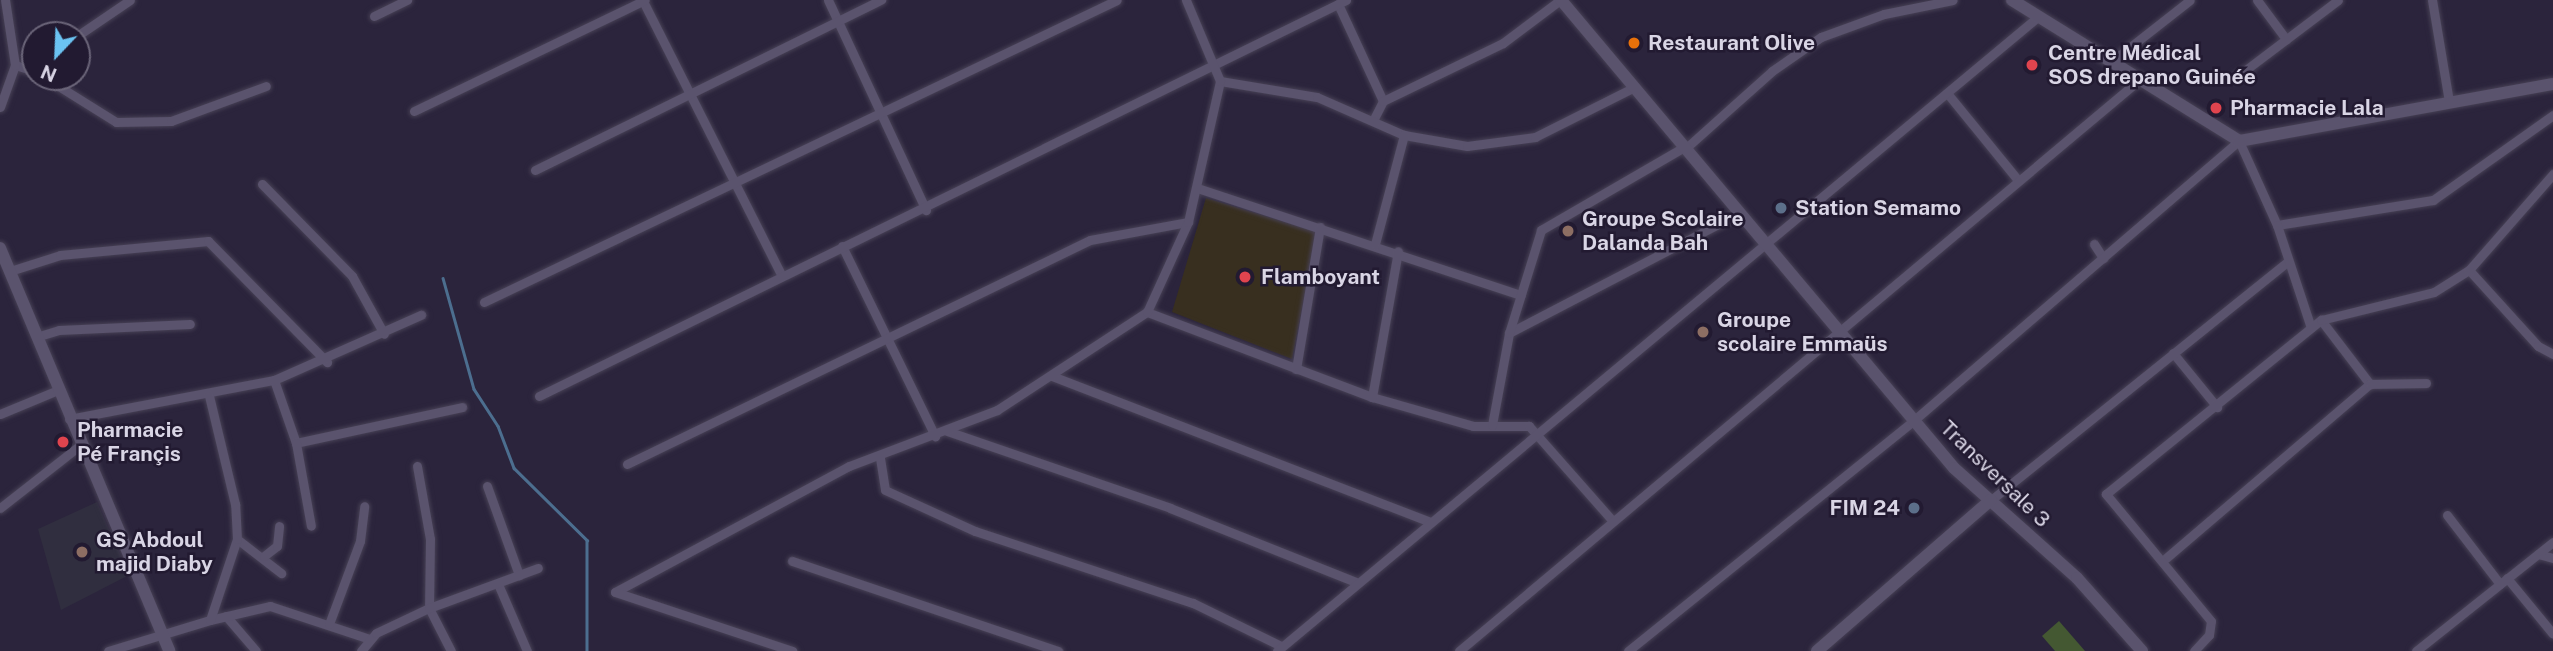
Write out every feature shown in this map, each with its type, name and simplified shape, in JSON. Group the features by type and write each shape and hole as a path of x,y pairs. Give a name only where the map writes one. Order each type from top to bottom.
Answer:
{"street":[{"path":"0,107 15,65 5,0"},
{"path":"91,26 130,0"},
{"path":"374,16 407,0"},
{"path":"414,111 644,0 687,91 782,276"},
{"path":"828,0 926,210"},
{"path":"534,170 687,91 881,0"},
{"path":"484,302 878,111 1117,0"},
{"path":"792,651 615,592 849,467 880,458 947,431 1052,376 1147,312 1188,222 1220,81 1186,0"},
{"path":"1374,118 1383,102 1503,43 1560,0"},
{"name":"Transversale 3","path":"1560,0 1913,421 1991,500 2077,578 2142,651"},
{"path":"1492,425 1509,332 1541,230 1684,148 1772,71 1821,37 1884,14 1953,0"},
{"path":"2012,0 2031,4 2039,16 2239,141 2277,225 2287,262 2311,328"},
{"path":"2111,62 2190,0"},
{"path":"2258,0 2286,39"},
{"path":"2235,78 2338,0"},
{"path":"2432,0 2449,102"},
{"path":"539,396 842,246 926,210 1342,2 1383,102"},
{"path":"880,458 885,490 975,531 1194,603 1279,649 1356,582 1541,434 1766,247 2039,16"},
{"path":"15,65 21,67"},
{"path":"1459,651 2139,80"},
{"path":"1220,81 1317,97 1374,118 1404,135 1467,146 1535,137 1634,87"},
{"path":"1628,651 1913,421 2239,141 2553,84"},
{"path":"67,91 117,122 171,121 266,86"},
{"path":"1947,93 2018,180"},
{"path":"2277,225 2433,200 2553,115"},
{"path":"1374,244 1404,135"},
{"path":"2194,651 2210,635 2211,621 2166,558 2106,494 2217,407 2321,320 2434,292 2469,270 2553,174"},
{"path":"262,184 352,276 384,334"},
{"path":"1197,188 1398,251 1521,295"},
{"path":"1509,332 1740,213"},
{"path":"627,464 890,342 1090,240 1188,222"},
{"path":"1296,369 1321,227"},
{"path":"10,271 60,255 208,241 327,362"},
{"path":"2094,244 2103,258"},
{"path":"842,246 934,436"},
{"path":"0,248 79,446 169,651"},
{"path":"1372,397 1398,251"},
{"path":"1817,651 1991,500 2287,262"},
{"path":"2469,270 2538,346 2553,354"},
{"path":"1147,312 1372,397 1473,426 1529,426 1541,434 1612,520"},
{"path":"69,419 105,408 209,396 274,380 327,362 421,315"},
{"path":"2321,320 2370,384"},
{"path":"36,337 59,330 191,324"},
{"path":"2174,353 2217,407"},
{"path":"1052,376 1430,522"},
{"path":"274,380 296,443 311,526"},
{"path":"2166,558 2370,384 2426,383"},
{"path":"0,414 58,390"},
{"path":"209,396 235,504 237,539 210,620"},
{"path":"296,443 462,407"},
{"path":"947,431 1170,508 1356,582"},
{"path":"0,508 79,446"},
{"path":"417,466 430,539 429,608 452,651"},
{"path":"487,486 519,575"},
{"path":"329,624 360,541 364,506"},
{"path":"2447,515 2553,634"},
{"path":"264,556 277,546 279,526"},
{"path":"237,539 264,556 281,573"},
{"path":"2416,651 2553,542"},
{"path":"2538,554 2553,558"},
{"path":"792,561 1058,651"},
{"path":"361,651 370,639 429,608 538,568"},
{"path":"498,583 527,651"},
{"path":"108,651 162,632 270,606 370,639"},
{"path":"226,616 256,651"}],"shaded area":[{"name":"Flamboyant","path":"1206,198 1317,232 1292,359 1172,312"},
{"name":"GS Abdoul majid Diaby","path":"97,502 129,575 61,610 38,529"}],"green space":[{"path":"2059,621 2085,651 2055,651 2042,636"}],"waterway":[{"path":"443,278 474,389 498,426 514,468 587,540 587,651"}],"place":[{"name":"Restaurant Olive","path":"1634,43"},
{"name":"Centre Médical SOS drepano Guinée","path":"2032,65"},
{"name":"Pharmacie Lala","path":"2216,108"},
{"name":"Station Semamo","path":"1781,208"},
{"name":"Groupe Scolaire Dalanda Bah","path":"1568,231"},
{"name":"Flamboyant","path":"1245,277"},
{"name":"Groupe scolaire Emmaüs","path":"1703,332"},
{"name":"Pharmacie Pé Françis","path":"63,442"},
{"name":"FIM 24","path":"1914,508"},
{"name":"GS Abdoul majid Diaby","path":"82,552"}]}
